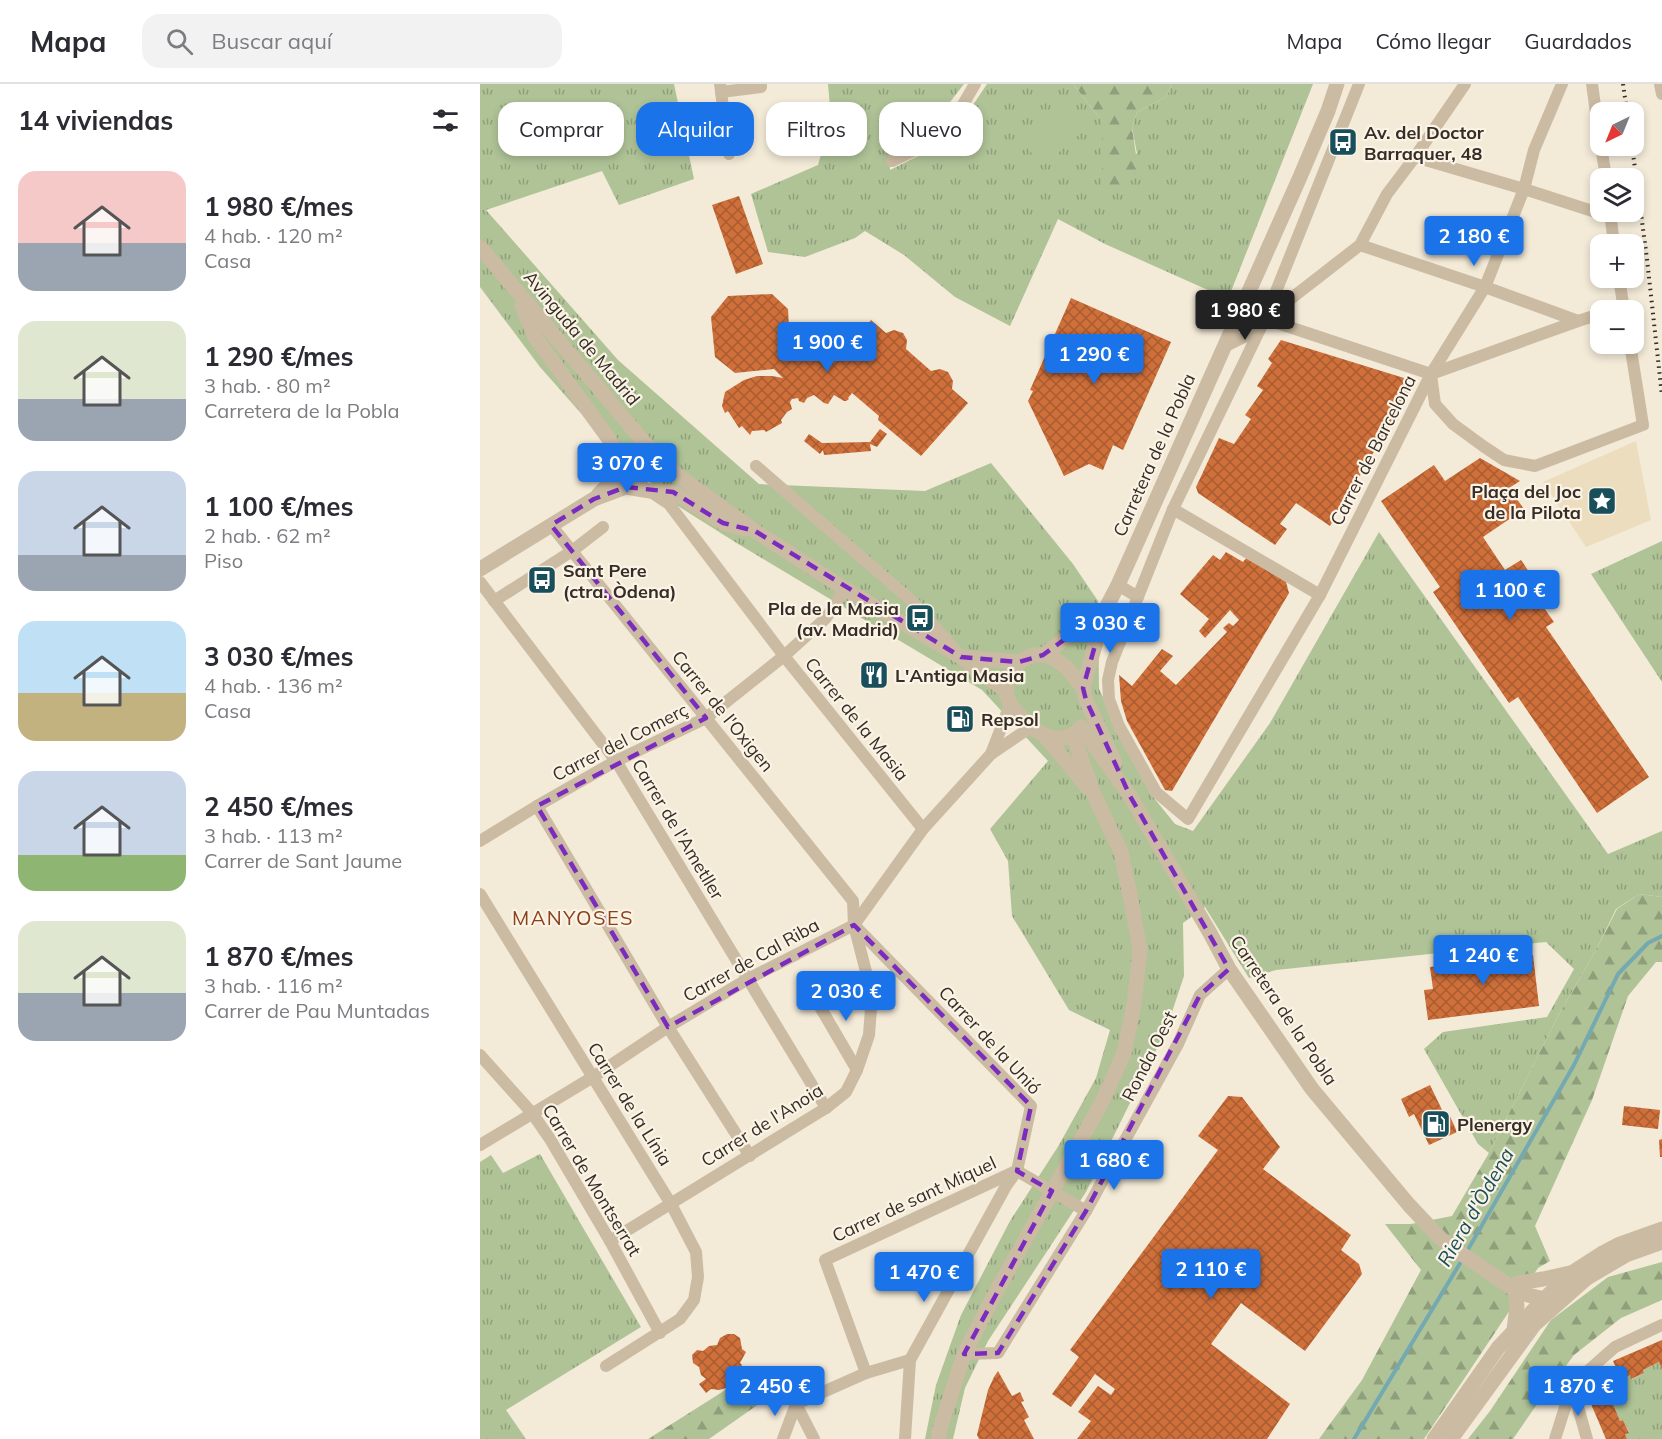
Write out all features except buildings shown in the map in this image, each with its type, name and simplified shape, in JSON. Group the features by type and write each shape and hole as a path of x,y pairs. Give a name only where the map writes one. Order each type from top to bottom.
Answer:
{"street":[{"path":"720,88 761,87 761,84"},
{"path":"892,161 923,146 954,120 975,84"},
{"name":"Carretera de la Pobla","path":"1085,694 1105,610 1300,177 1337,84"},
{"path":"1118,585 1138,597 1173,509 1262,324 1359,84"},
{"path":"1224,347 1262,324 1360,245 1387,194 1465,84"},
{"name":"Carrer de Barcelona","path":"1138,597 1112,662 1108,680 1109,699 1119,726 1155,792 1188,819 1320,595 1431,374 1485,286 1524,189 1533,150 1562,84"},
{"path":"1592,84 1595,102"},
{"path":"1660,84 1662,94"},
{"path":"1414,158 1590,208"},
{"path":"1360,245 1485,286 1578,321"},
{"name":"Avinguda de Madrid","path":"480,247 654,454 676,474 755,531 845,590 961,657 1008,698"},
{"path":"515,290 535,337 609,439 619,458 621,472 631,485 650,491 673,492 723,523 755,531"},
{"path":"1262,324 1431,374 1590,317"},
{"path":"1431,374 1435,404 1453,424 1504,460 1535,466 1643,425 1632,354"},
{"path":"480,569 594,499 631,485 652,466 654,454 639,459 621,472 594,499"},
{"path":"756,466 913,602 961,657 1019,662 1033,656 1043,655 1055,659 1067,668 1085,694 1130,796"},
{"name":"Carrer de la Masia","path":"650,491 669,504 784,656 923,829"},
{"path":"1173,509 1320,595"},
{"name":"Carrer de l'Oxigen","path":"551,525 853,901 854,925"},
{"path":"494,601 572,551 603,527"},
{"name":"Carrer de l'Ametller","path":"480,582 616,761 826,1108"},
{"name":"Carrer del Comerç","path":"480,841 616,761 706,718 784,656 826,618 845,590"},
{"name":"Carretera de la Pobla","path":"1043,655 1105,610"},
{"path":"1019,662 1010,676 1008,698 1031,727 1045,736 1059,738 1077,731 1086,716 1085,694"},
{"name":"Carrer de Cal Riba","path":"991,754 1008,698"},
{"name":"Carrer de Cal Riba","path":"480,1145 748,979 854,925 923,829 991,754 1031,727"},
{"path":"939,1439 939,1432 964,1354 1102,1102 1124,1053 1134,1004 1140,950 1131,900 1120,852 1094,795 1077,731"},
{"name":"Carretera de la Pobla","path":"1077,731 1130,796 1210,933 1228,969 1312,1089 1409,1205 1447,1244 1499,1278 1516,1286 1524,1294 1544,1299"},
{"path":"1045,736 1094,795"},
{"path":"537,806 669,1027 750,1155"},
{"name":"Carrer de la Línia","path":"480,894 671,1204 696,1251 698,1277 694,1300 680,1319 606,1366"},
{"name":"Carrer de l'Anoia","path":"610,1241 826,1108 846,1092 857,1070 869,1035 873,995 854,925"},
{"name":"Carrer de la Unió","path":"854,925 1031,1106 1017,1171 1006,1186 910,1360"},
{"name":"Ronda Oest","path":"964,1354 998,1353 1086,1211 1178,1044 1200,995 1228,969"},
{"path":"809,988 857,1070"},
{"name":"Carrer de Montserrat","path":"480,1055 532,1113 550,1139 610,1241 660,1333"},
{"path":"1017,1171 1086,1211"},
{"name":"Carrer de sant Miquel","path":"866,1373 825,1260 1017,1171"},
{"path":"1451,1439 1534,1325 1601,1254 1620,1244 1662,1229"},
{"path":"1434,1439 1498,1348 1544,1299 1580,1275 1662,1242"},
{"path":"1514,1330 1517,1306 1516,1286 1543,1279 1580,1275"},
{"path":"1534,1325 1544,1299"},
{"path":"1555,1439 1572,1385 1615,1347 1662,1325"},
{"path":"783,1439 796,1404 866,1373 910,1360 905,1439"},
{"path":"1572,1385 1587,1439"},
{"path":"796,1404 813,1439"}],"highlighted area":[{"path":"626,487 673,492 723,523 755,531 961,657 1019,662 1043,655 1105,610 1083,688 1086,700 1130,796 1229,969 1200,995 1086,1211 998,1353 964,1354 1052,1191 1017,1171 1031,1106 854,925 668,1027 537,806 706,718 551,525 594,499"}],"green space":[{"path":"480,84 674,84 678,102 636,102 636,156 689,156 694,179 619,205 602,171 486,210 618,360 759,484 925,491 991,463 1073,564 1098,601 1099,689 1150,793 1175,824 1193,831 1270,723 1379,532 1608,854 1662,831 1662,897 1639,894 1616,909 1557,1018 1489,1153 1478,1144 1424,1049 1443,1032 1547,1017 1574,969 1546,942 1276,970 1249,978 1205,907 1183,923 1184,976 1166,1030 1086,1192 988,1341 965,1388 953,1439 925,1439 936,1385 961,1315 1010,1221 1059,1145 1096,1078 1110,1030 1069,1010 1012,916 1008,861 990,829 1048,761 982,690 678,506 617,454 540,367 480,287"},
{"path":"828,84 964,84 950,102 879,102 879,156 890,156 890,170 918,156 983,156 983,102 975,102 987,84 1073,84 1102,121 1102,197 1137,153 1132,128 1137,112 1166,97 1172,84 1313,84 1228,299 1105,244 1058,219 1010,326 955,297 904,255 865,231 855,238 805,257 768,252 751,194 818,165 821,156 867,156 867,102 830,102"},
{"path":"1073,84 1172,84 1166,97 1137,112 1132,128 1138,168 1128,186 1102,198 1102,121"},
{"path":"1059,107 1082,132 1043,166 1021,141"},
{"path":"1662,541 1662,682 1591,574"},
{"path":"1639,894 1662,897 1662,962 1656,962 1628,996 1592,1100 1535,1226 1550,1261 1538,1268 1424,1439 1319,1439 1362,1380 1421,1270 1385,1224 1411,1224 1452,1216 1489,1153 1557,1018 1617,909"},
{"path":"540,1154 641,1327 506,1410 526,1439 480,1439 480,1162 491,1155 503,1173"},
{"path":"1662,1262 1662,1300 1621,1318 1574,1355 1513,1439 1468,1439 1490,1411 1551,1320 1608,1277"},
{"path":"1659,1362 1662,1365 1662,1439 1627,1439 1625,1434 1629,1432 1623,1420 1620,1421 1613,1404 1616,1402 1611,1390 1607,1391 1603,1382 1619,1376 1621,1379 1630,1375 1632,1379"},
{"path":"749,1375 763,1401 709,1439 648,1439"}],"shaded area":[{"name":"Plaça del Joc de la Pilota","path":"1636,441 1651,520 1586,547 1543,482"}],"waterway":[{"name":"Riera d'Òdena","path":"1466,1253 1574,1065 1618,974 1648,943 1662,936"},
{"name":"Riera d'Òdena","path":"1354,1439 1462,1260"}],"railway":[{"path":"1623,84 1626,102"},
{"path":"1633,156 1662,396"}],"place":[{"name":"Av. del Doctor Barraquer, 48","path":"1343,142"},
{"name":"Plaça del Joc de la Pilota","path":"1602,501"},
{"name":"Sant Pere (ctra. Òdena)","path":"542,580"},
{"name":"Pla de la Masia (av. Madrid)","path":"920,618"},
{"name":"L'Antiga Masia","path":"874,675"},
{"name":"Repsol","path":"960,719"},
{"name":"Plenergy","path":"1436,1124"}],"district":[{"name":"MANYOSES","path":"573,917"}]}
